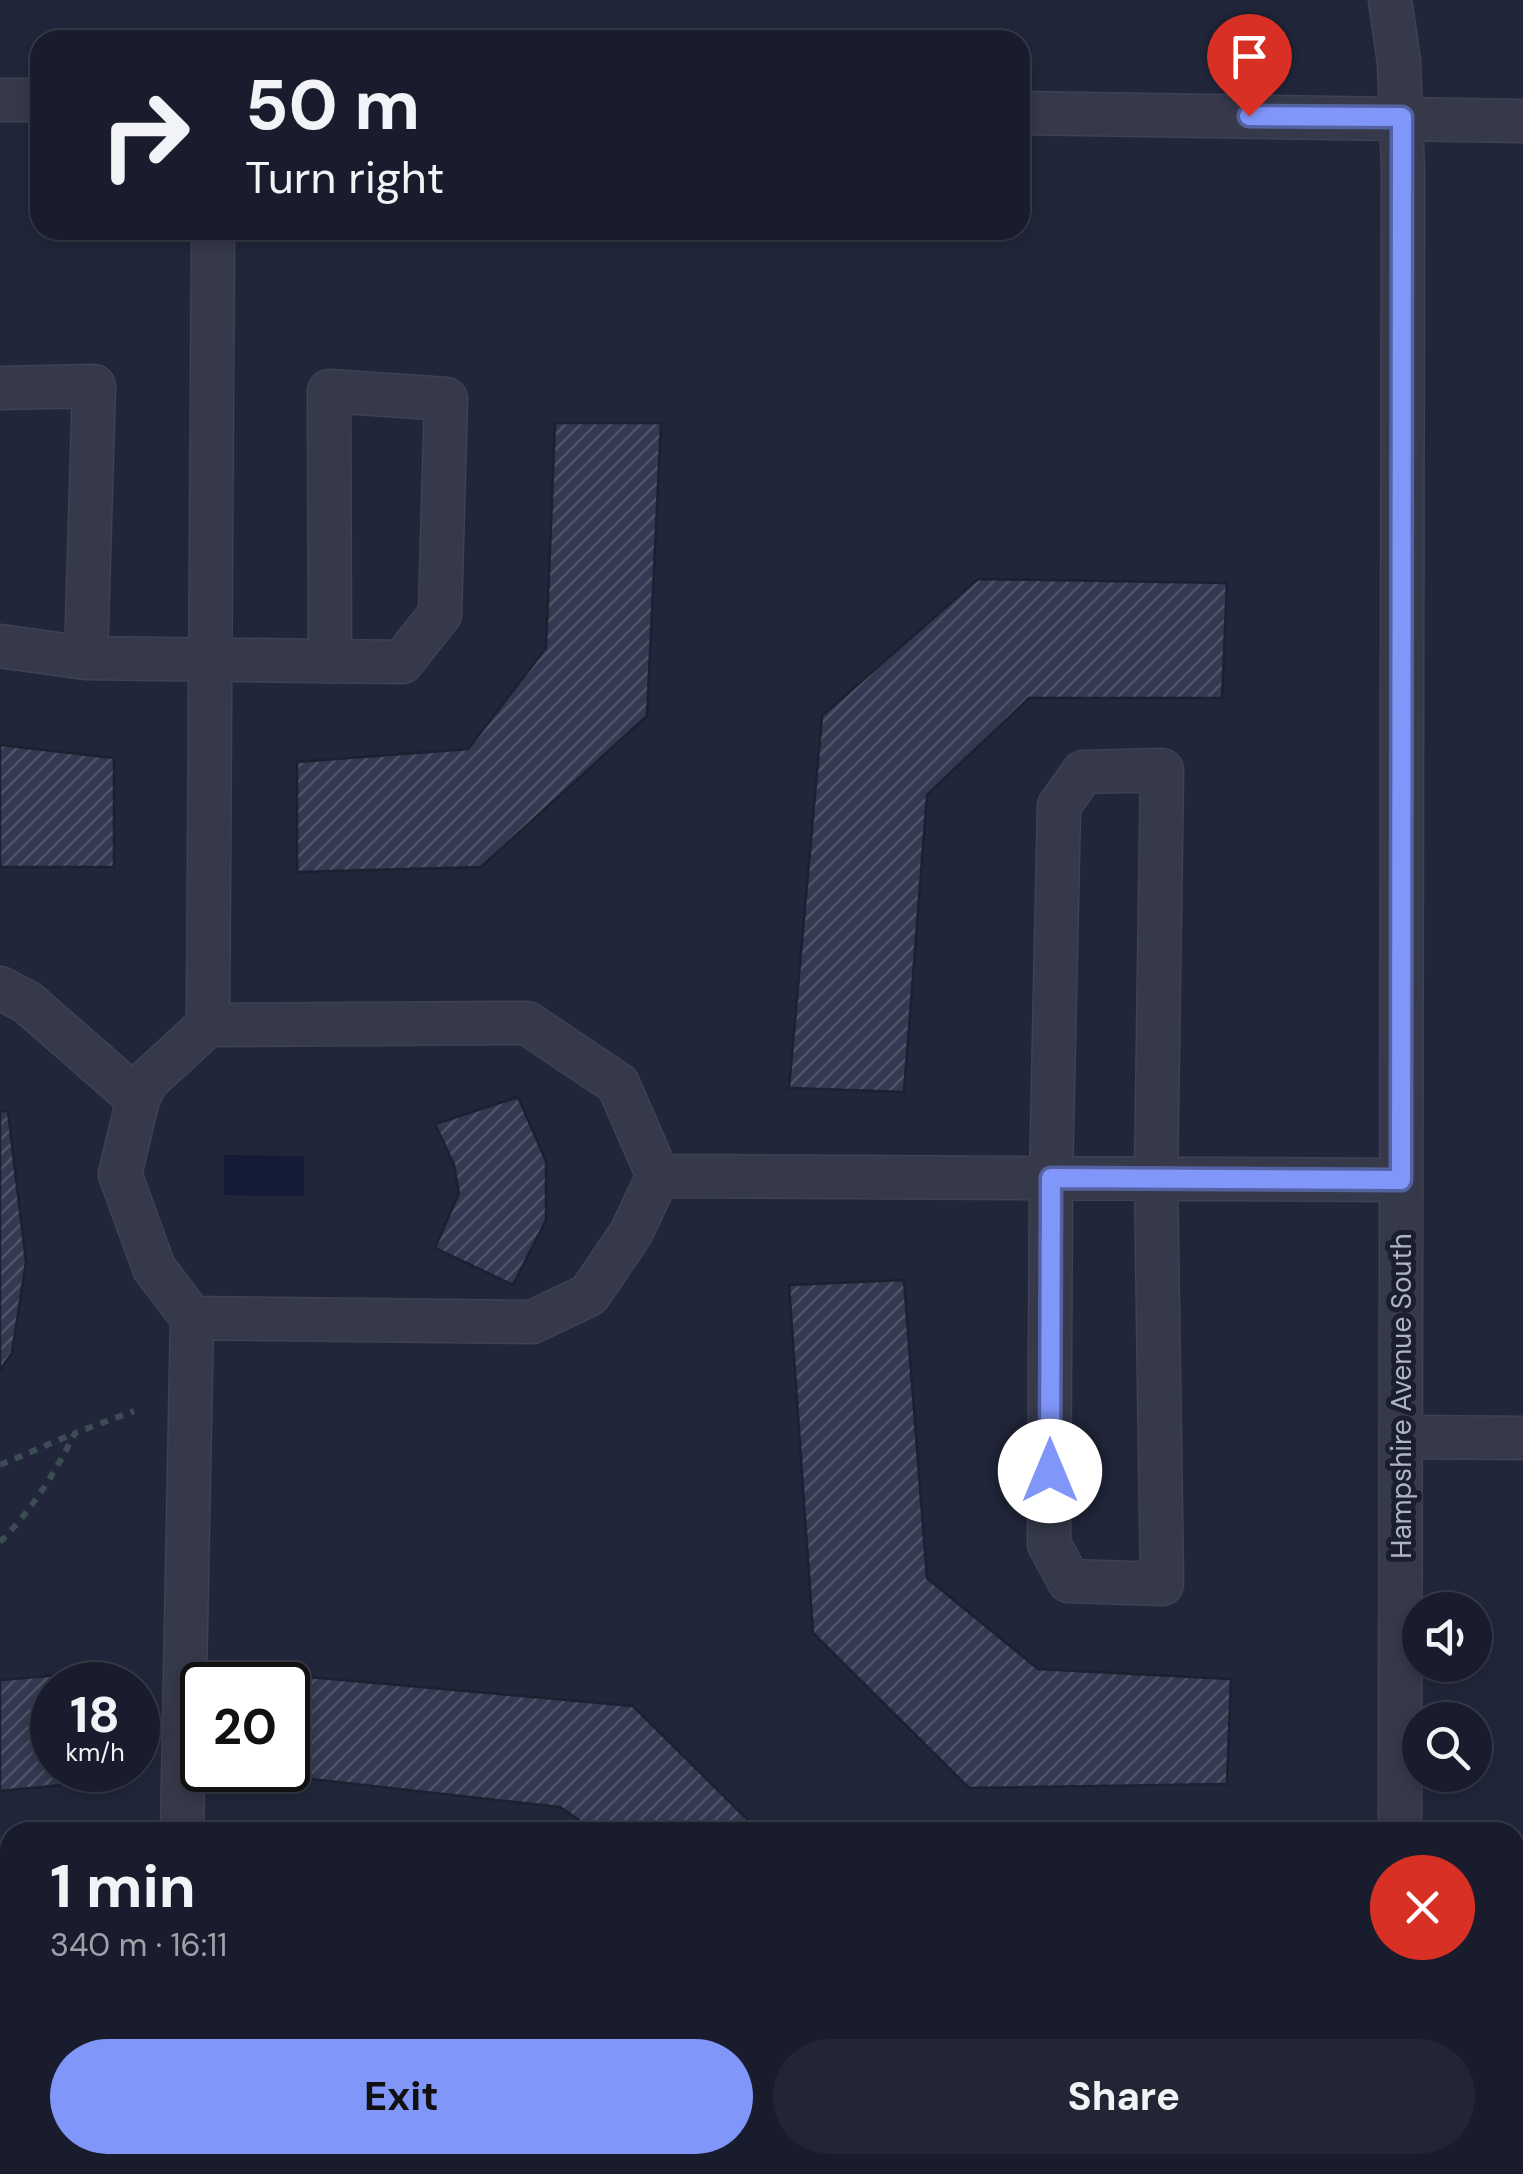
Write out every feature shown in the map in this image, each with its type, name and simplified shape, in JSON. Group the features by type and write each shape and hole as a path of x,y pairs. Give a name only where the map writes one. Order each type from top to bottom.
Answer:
{"street":[{"name":"Hampshire Avenue South","path":"1390,0 1402,117 1400,1822"},
{"path":"0,100 30,100"},
{"path":"1030,113 1523,121"},
{"path":"208,1025 214,240"},
{"path":"0,388 94,386 86,658"},
{"path":"0,646 86,658 210,662 330,662 402,662 440,614 446,399 329,390 330,662"},
{"path":"1162,770 1156,1178 1162,1584 1069,1581 1049,1544 1051,1178 1058,806 1083,772 1162,770"},
{"path":"0,988 26,1002 138,1098"},
{"path":"182,1822 192,1318 154,1268 120,1174 138,1098 146,1081 208,1025 527,1023 618,1084 658,1176 631,1233 589,1295 532,1322 192,1318"},
{"path":"658,1176 1401,1180"},
{"path":"1402,1437 1523,1438"}],"path":[{"path":"0,1465 134,1411"},
{"path":"0,1542 19,1524 74,1433"}],"water":[{"path":"224,1155 304,1156 304,1196 224,1195"}],"building":[{"path":"555,423 661,423 647,716 481,867 297,872 297,762 468,749 546,648"},
{"path":"978,579 1227,583 1222,698 1029,698 927,795 904,1092 789,1088 822,716"},
{"path":"0,745 114,758 114,867 0,867"},
{"path":"518,1097 546,1161 546,1220 513,1285 435,1248 459,1193 454,1165 435,1124"},
{"path":"0,1111 8,1111 26,1262 12,1353 0,1370"},
{"path":"904,1280 927,1578 1038,1669 1231,1679 1227,1784 969,1788 813,1633 789,1285"},
{"path":"310,1677 633,1706 750,1822 582,1822 560,1807 310,1779"},
{"path":"30,1678 30,1788 0,1791 0,1680"}],"route":[{"path":"1050,1471 1051,1178 1401,1180 1402,117 1249,116"}]}
